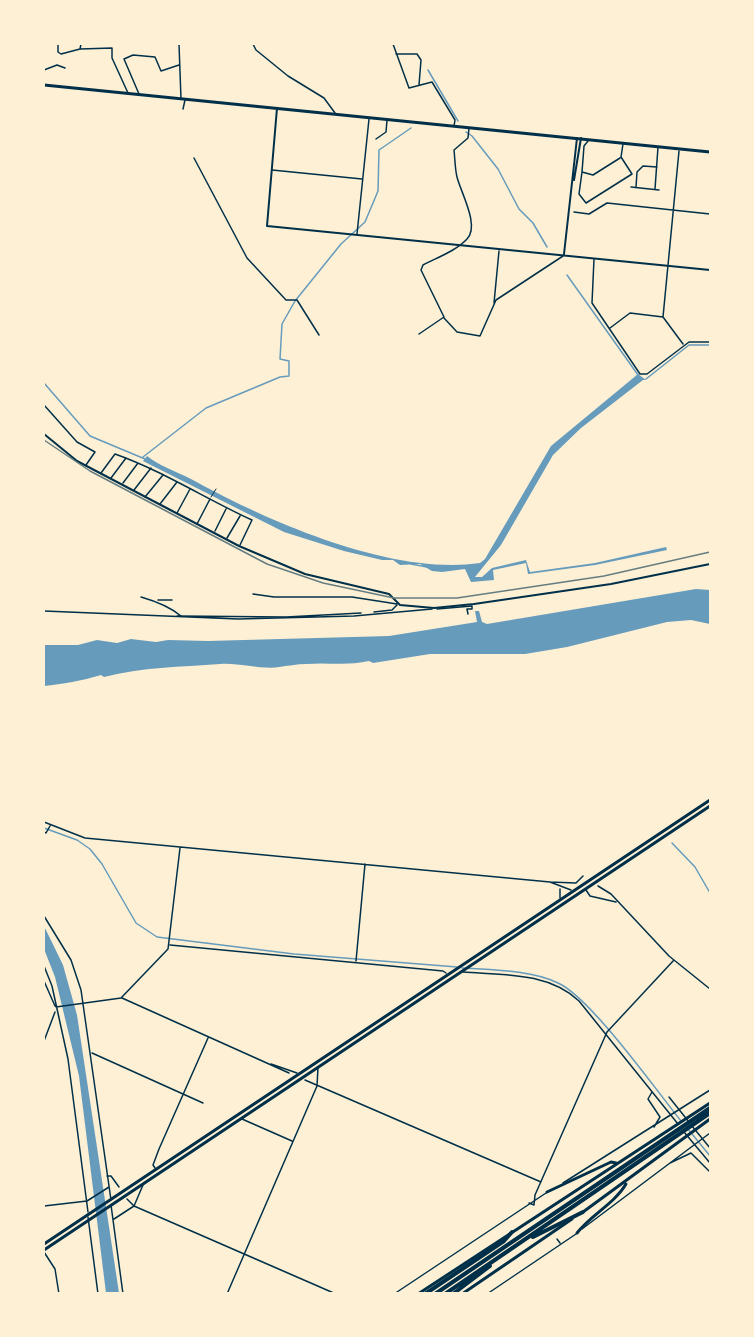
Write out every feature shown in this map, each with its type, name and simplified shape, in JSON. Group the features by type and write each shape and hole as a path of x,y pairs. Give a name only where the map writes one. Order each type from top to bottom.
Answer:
{"highway":[{"path":"435,1293 711,1108"},
{"path":"445,1293 711,1113"},
{"path":"453,1293 524,1243 583,1212"},
{"path":"425,1293 497,1246 512,1232"}],"main road":[{"path":"44,85 454,126 469,130 579,138 711,152"},
{"path":"277,108 267,226 711,270"},
{"path":"564,256 579,138"},
{"path":"44,434 62,450 86,465 239,546 305,574 389,594 398,604 434,608 474,604 611,584 711,564"},
{"path":"44,1244 143,1183 241,1118 585,889 711,801"},
{"path":"110,1202 155,1168 560,900 711,806"},
{"path":"418,1293 710,1102"},
{"path":"462,1293 583,1212 711,1119"},
{"path":"547,1192 611,1162 617,1164"},
{"path":"577,1233 587,1221 622,1191 628,1180"},
{"path":"44,1251 87,1220 90,1214"}],"street":[{"path":"58,44 58,52 61,54 112,48 112,58 128,93"},
{"path":"80,50 81,44"},
{"path":"101,44 102,48"},
{"path":"179,44 183,109"},
{"path":"253,44 256,50 288,76 324,98 335,114"},
{"path":"393,44 409,88 432,82 455,120 454,126"},
{"path":"396,54 417,54 421,60 419,86"},
{"path":"139,95 124,60 133,55 155,57 160,71 179,65"},
{"path":"44,70 57,65 65,68"},
{"path":"357,235 369,118"},
{"path":"376,138 386,132 387,120"},
{"path":"469,130 468,136 454,150 457,176 471,227 468,238 422,267 444,317 457,332 480,336 494,304 502,295 550,267 564,256"},
{"path":"590,140 584,146 579,194 586,203 632,174 621,157 623,143"},
{"path":"655,189 658,146"},
{"path":"680,149 663,317 683,345"},
{"path":"582,172 593,175 621,157"},
{"path":"194,158 247,258 286,300 296,299 319,335"},
{"path":"636,187 637,172 643,166 657,167"},
{"path":"272,170 363,179"},
{"path":"631,187 659,190"},
{"path":"574,212 589,214 607,204 711,214"},
{"path":"494,304 499,249"},
{"path":"594,259 591,301 642,375 647,374 683,345 696,341 711,342"},
{"path":"610,328 630,313 663,317"},
{"path":"419,334 444,317"},
{"path":"44,405 77,442 95,453 86,465"},
{"path":"101,473 115,454 138,462 211,498 252,520 239,546"},
{"path":"111,478 126,458"},
{"path":"122,484 138,462"},
{"path":"134,490 151,468"},
{"path":"145,497 163,474"},
{"path":"160,504 177,482"},
{"path":"177,513 190,488"},
{"path":"197,524 211,498"},
{"path":"214,533 227,508"},
{"path":"226,539 240,515"},
{"path":"253,594 274,597 352,597 398,604"},
{"path":"141,597 172,600"},
{"path":"157,600 162,606 181,616"},
{"path":"394,611 398,604"},
{"path":"171,616 333,616 392,610 398,604"},
{"path":"44,611 238,619 354,616 472,606 472,609 467,609 468,614"},
{"path":"44,822 85,838 550,882 576,883 583,876"},
{"path":"44,832 48,831 50,825"},
{"path":"121,998 170,944 180,846"},
{"path":"356,961 365,863"},
{"path":"550,882 559,888 574,891"},
{"path":"598,886 618,902 674,960 711,989"},
{"path":"559,888 560,900"},
{"path":"585,889 590,896 618,902"},
{"path":"44,916 71,960 83,1003 123,1293"},
{"path":"170,944 356,961 443,971 447,975"},
{"path":"530,1203 534,1205 537,1192 606,1033 674,960"},
{"path":"44,966 57,1006 44,1041"},
{"path":"461,971 551,982 579,1001 711,1163"},
{"path":"44,981 57,1006"},
{"path":"57,1006 121,998 298,1074"},
{"path":"56,1011 68,1059 90,1214"},
{"path":"155,1168 153,1165 208,1037"},
{"path":"91,1053 203,1102"},
{"path":"270,1063 289,1073"},
{"path":"227,1293 317,1086 318,1066"},
{"path":"305,1080 542,1182"},
{"path":"396,1293 535,1199 673,1116 711,1090"},
{"path":"652,1091 648,1099 660,1117 653,1128"},
{"path":"669,1097 711,1149"},
{"path":"241,1118 294,1141"},
{"path":"489,1293 577,1233 711,1133"},
{"path":"670,1162 681,1160 691,1153 711,1172"},
{"path":"107,1176 111,1176 119,1187"},
{"path":"114,1219 134,1206 143,1183"},
{"path":"44,1206 88,1200 108,1187"},
{"path":"537,1192 542,1195"},
{"path":"127,1199 134,1206 336,1293"},
{"path":"87,1220 98,1293"},
{"path":"557,1239 561,1244"},
{"path":"44,1251 55,1269 59,1293"}],"lane":[{"path":"211,498 216,489"}],"water":[{"path":"638,374 646,380 581,428 553,455 501,545 475,577 482,577 492,568 526,560 530,572 595,563 666,547 667,550 595,565 528,574 526,563 493,570 494,580 471,582 465,569 442,572 432,571 420,564 400,565 393,560 382,560 344,551 284,532 143,461 147,456 256,512 331,542 408,561 445,565 480,563 485,559 551,446"},
{"path":"696,589 710,590 710,624 691,620 667,622 567,647 525,654 430,654 373,663 369,661 299,664 273,668 227,664 176,667 133,671 104,677 101,675 44,686 44,645 78,645 97,640 117,643 131,639 156,642 389,636 477,622 475,611 479,611 482,622 487,624"},
{"path":"44,926 63,965 77,1015 119,1293 106,1293 79,1076 55,977 44,949"}],"waterway":[{"path":"428,70 458,121"},
{"path":"143,457 206,408 280,377 289,376 289,361 280,359 282,324 295,301 341,244 365,222 378,191 379,150 411,128"},
{"path":"466,132 472,136 498,169 519,209 533,223 547,247"},
{"path":"567,275 638,375"},
{"path":"646,379 689,345 710,345"},
{"path":"44,383 90,436 145,459"},
{"path":"411,564 427,567"},
{"path":"44,828 77,840 90,849 102,864 136,923 157,937 294,954 457,967"},
{"path":"672,843 695,867 710,893"},
{"path":"462,968 536,975 558,983 571,992 587,1006 640,1067 681,1121"},
{"path":"688,1129 710,1156"}],"railway":[{"path":"44,440 90,471 267,564 323,583 394,598 457,598 604,576 710,552"}]}
